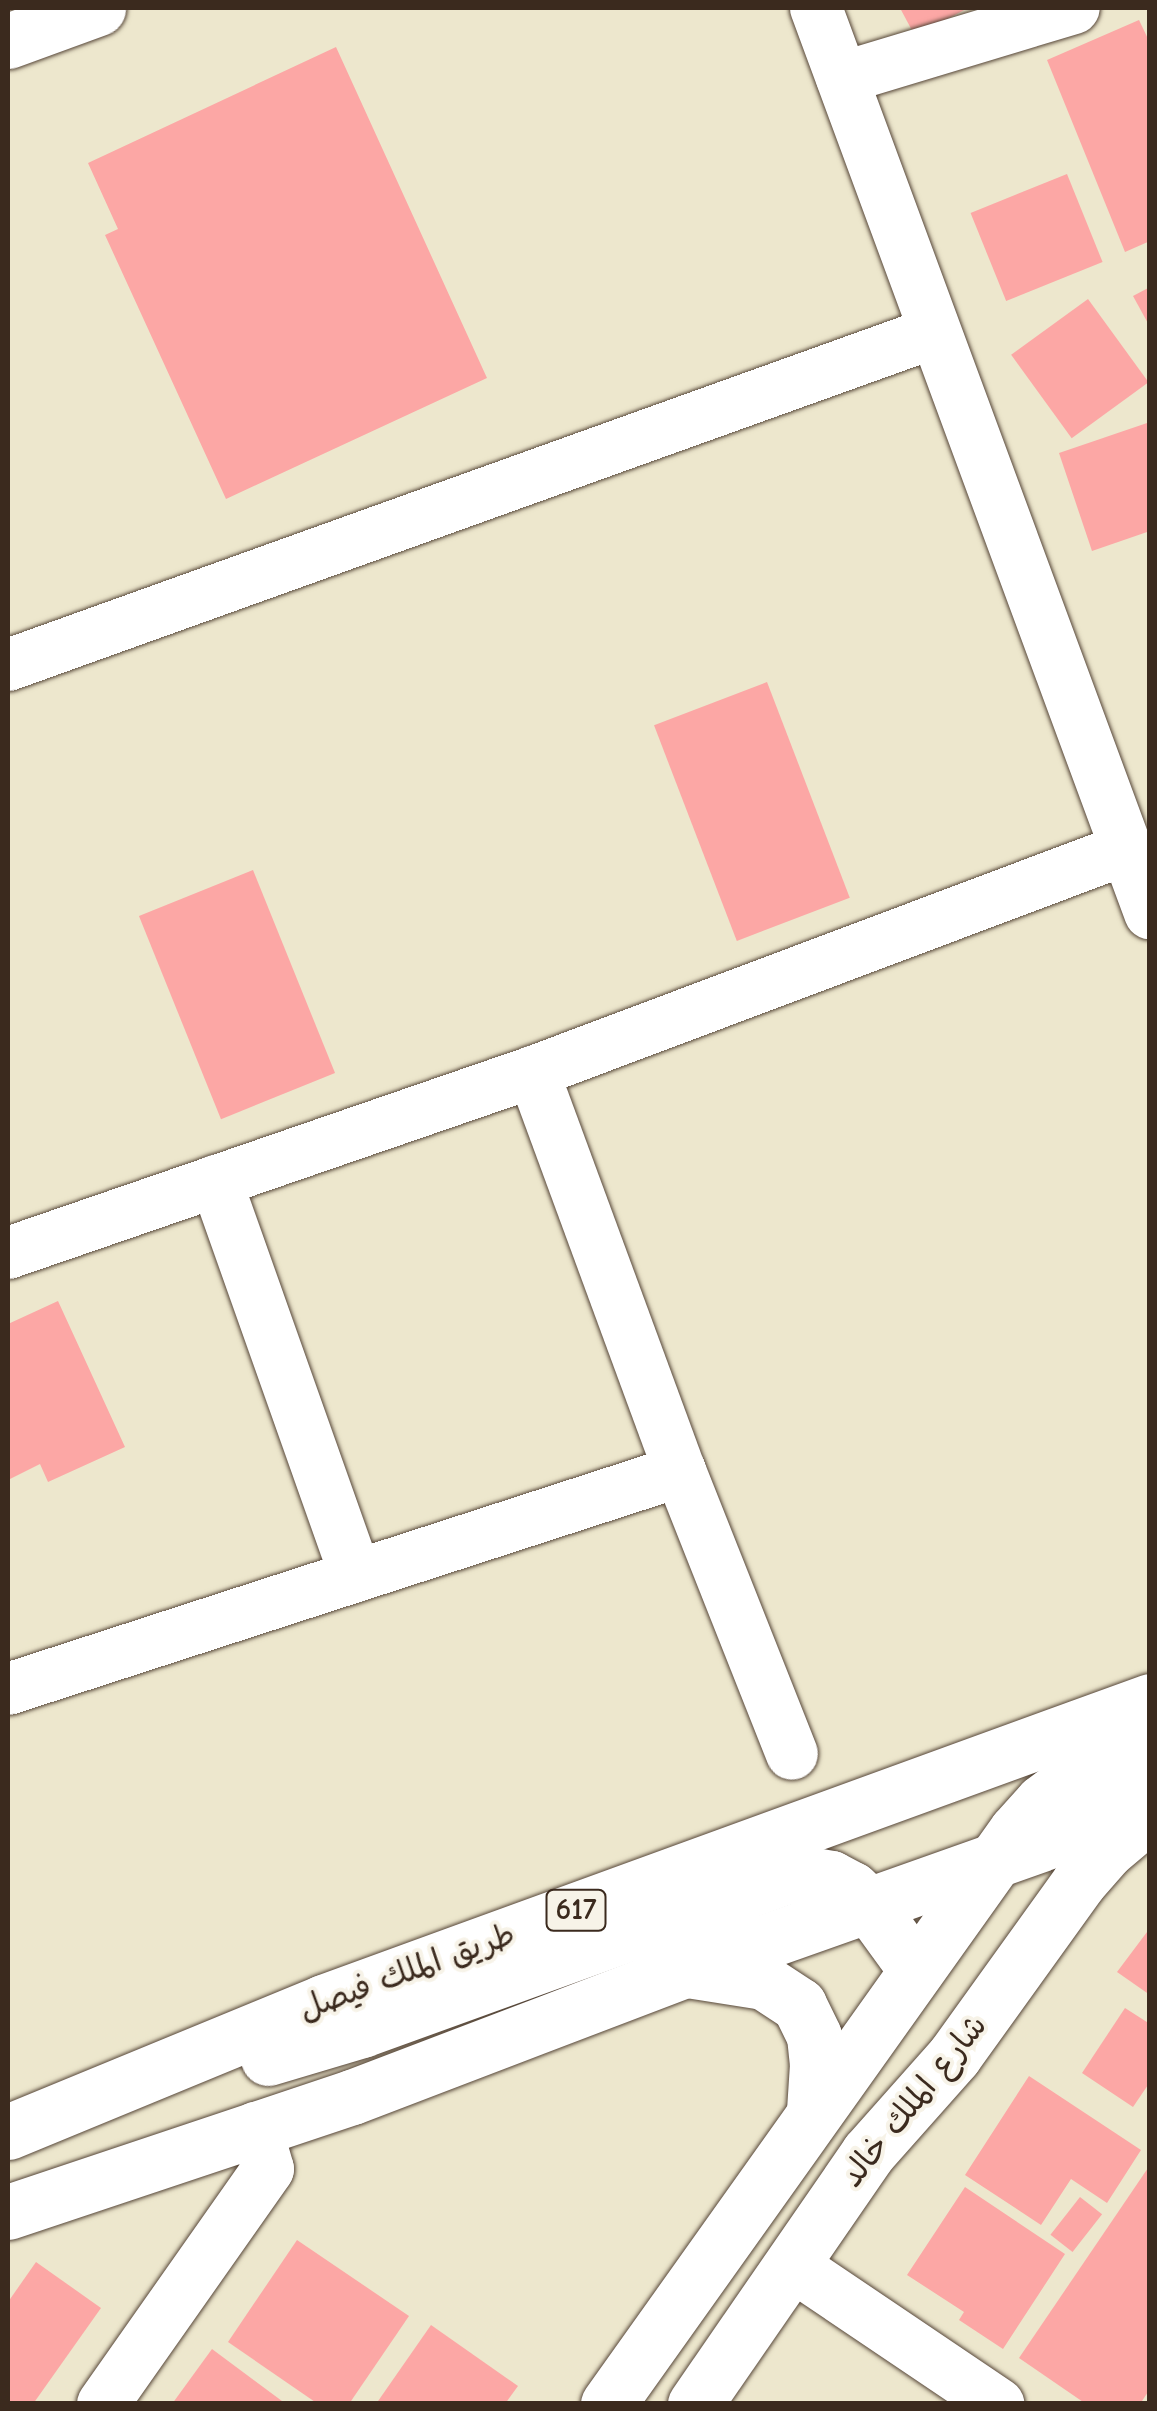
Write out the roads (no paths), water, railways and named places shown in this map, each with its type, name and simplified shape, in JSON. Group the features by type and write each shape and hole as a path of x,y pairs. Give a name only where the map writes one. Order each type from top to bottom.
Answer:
{"main road":[{"path":"8,41 98,8"},
{"name":"طريق الملك فيصل","path":"8,2134 323,2002 1150,1701"},
{"path":"608,2404 996,1858 1042,1802 1066,1784 1150,1749"},
{"path":"8,2212 352,2097 685,1970 1150,1805"},
{"name":"شارع الملك خالد","path":"695,2404 868,2153 954,2056 1080,1882 1106,1851 1150,1814"},
{"path":"8,2134 362,2030 784,1876 809,1874 831,1878 868,1904 916,1970 932,2008 925,2042 858,2136 822,2218"},
{"path":"685,1970 764,1982 798,2005 814,2036 814,2111"}],"street":[{"path":"816,8 1150,913"},
{"path":"842,78 1074,8"},
{"path":"8,666 935,332"},
{"path":"8,1253 533,1072 1126,849"},
{"path":"533,1072 680,1471 792,1754"},
{"path":"216,1181 356,1576"},
{"path":"8,1689 680,1471"},
{"path":"104,2404 268,2169 256,2128"},
{"path":"792,2264 998,2404"}]}
